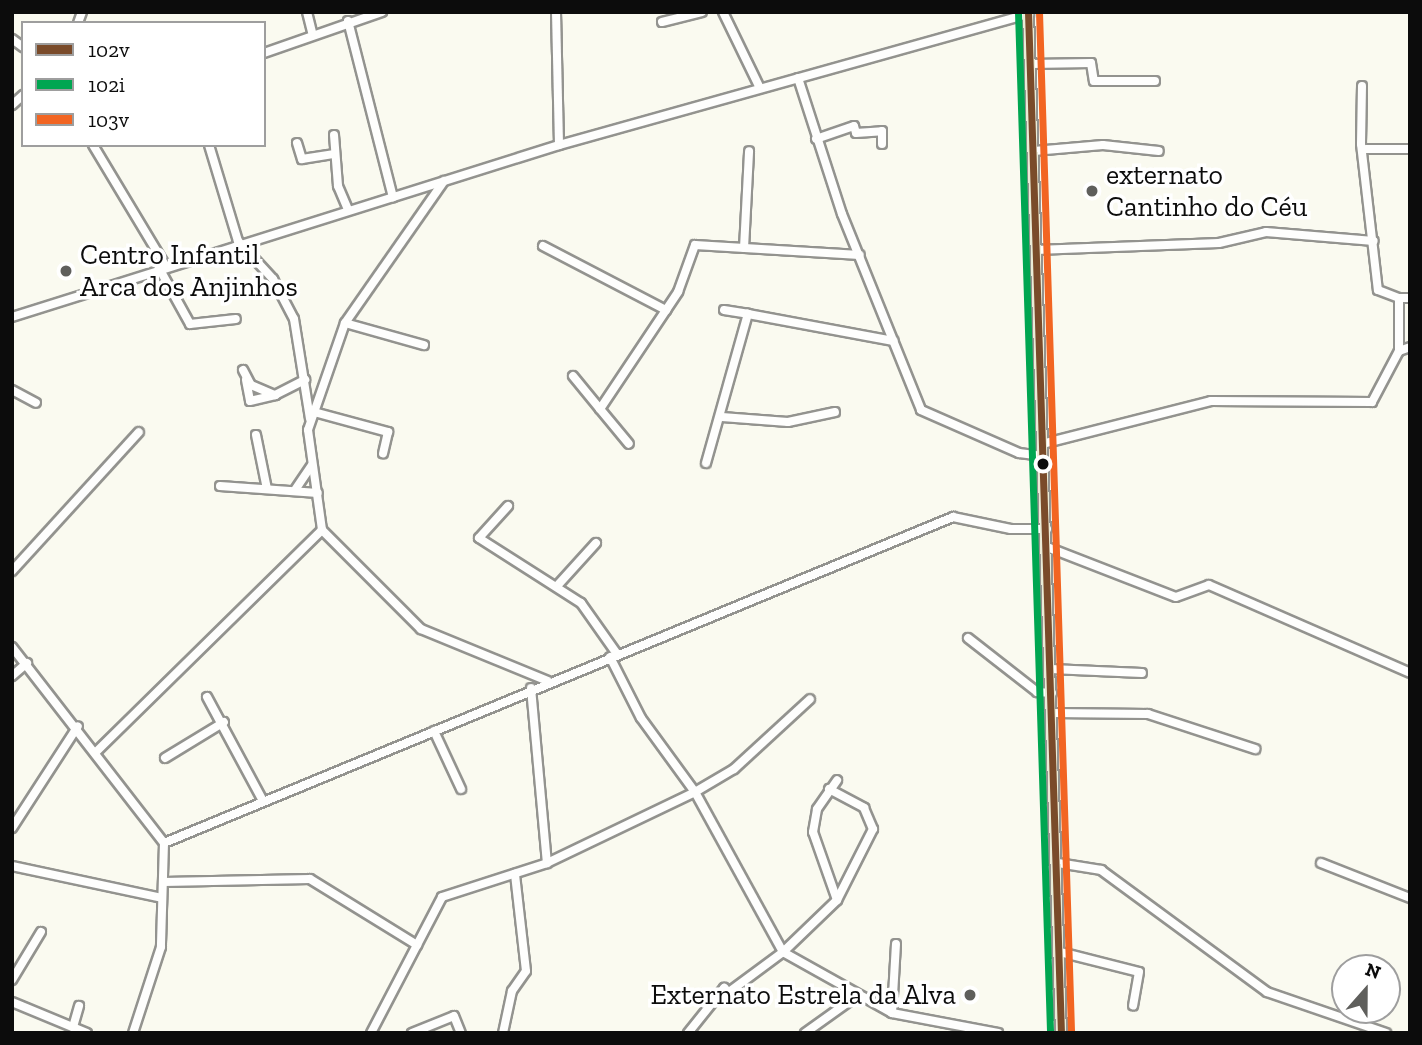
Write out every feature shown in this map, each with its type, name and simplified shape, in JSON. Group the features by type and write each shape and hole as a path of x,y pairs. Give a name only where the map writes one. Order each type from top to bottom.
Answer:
{"main road":[{"path":"1028,13 1058,863 1061,1033"}],"street":[{"path":"307,12 312,32"},
{"path":"266,52 312,32 382,12"},
{"path":"556,12 559,145"},
{"path":"662,22 702,12"},
{"path":"723,12 760,86"},
{"path":"12,317 238,241 760,86 798,78 1028,13"},
{"path":"348,21 393,197"},
{"path":"1031,64 1091,63 1094,81 1155,80"},
{"path":"798,78 816,139 921,410 1019,453 1043,456"},
{"path":"1362,86 1361,144 1366,149 1378,290 1399,298 1410,298"},
{"path":"816,139 854,126 856,133 882,131 882,144"},
{"path":"334,135 335,154 348,209"},
{"path":"298,143 302,159 335,154"},
{"path":"1034,152 1103,145 1159,150"},
{"path":"94,147 162,267 190,324 236,318"},
{"path":"210,147 238,241 282,293 298,330 310,422 312,465 322,530 421,629 548,681"},
{"path":"1366,149 1410,149"},
{"path":"744,248 749,151"},
{"path":"310,422 345,323 444,181"},
{"path":"1036,250 1219,243 1266,232 1374,241"},
{"path":"600,409 666,310 695,245 860,255"},
{"path":"543,246 666,310"},
{"path":"1042,444 1211,401 1371,402 1399,351 1399,298"},
{"path":"724,310 894,341"},
{"path":"706,463 722,417 748,314"},
{"path":"345,323 424,345"},
{"path":"1399,351 1410,347"},
{"path":"243,370 250,401 275,395 305,380"},
{"path":"573,376 629,444"},
{"path":"247,380 275,395"},
{"path":"12,390 36,403"},
{"path":"314,412 388,432 383,453"},
{"path":"722,417 788,422 835,412"},
{"path":"12,571 139,432"},
{"path":"256,435 267,489"},
{"path":"295,490 312,465"},
{"path":"220,486 318,492"},
{"path":"508,506 479,538 557,586 584,606 613,656 641,718 695,792 782,952 892,1013 998,1033"},
{"path":"164,843 531,688 953,517 1011,529 1047,528"},
{"path":"96,752 322,530"},
{"path":"557,586 596,543"},
{"path":"1047,547 1176,597 1209,585 1410,673"},
{"path":"968,638 1037,692 1052,693"},
{"path":"12,647 78,726 164,843 161,947 133,1033"},
{"path":"12,676 27,663"},
{"path":"1051,669 1142,673"},
{"path":"531,688 547,863"},
{"path":"207,697 224,722 262,801"},
{"path":"370,1033 442,897 547,863 695,792 734,769 810,699"},
{"path":"1053,713 1148,714 1255,749"},
{"path":"165,758 224,722"},
{"path":"12,828 78,726"},
{"path":"434,731 461,789"},
{"path":"837,780 829,789 813,832 837,900"},
{"path":"688,1033 724,988 729,992 782,952 837,900 873,828 864,808 829,789"},
{"path":"1058,863 1101,870 1268,992 1386,1033"},
{"path":"1321,863 1410,898"},
{"path":"12,866 162,898"},
{"path":"503,1033 512,990 526,971 515,874"},
{"path":"164,882 310,879 417,945"},
{"path":"12,980 41,932"},
{"path":"892,1013 896,944"},
{"path":"1060,952 1139,972 1133,1005"},
{"path":"805,1033 858,995"},
{"path":"12,1002 87,1033"},
{"path":"73,1027 79,1006"},
{"path":"412,1033 454,1016 461,1033"}],"transit line":[{"name":"102i","path":"1018,12 1050,1033"},
{"name":"102v","path":"1028,12 1061,1033"},
{"name":"103v","path":"1039,12 1071,1033"}],"place":[{"name":"externato Cantinho do Céu","path":"1092,191"},
{"name":"Centro Infantil Arca dos Anjinhos","path":"66,271"},
{"name":"Externato Estrela da Alva","path":"970,995"}]}
